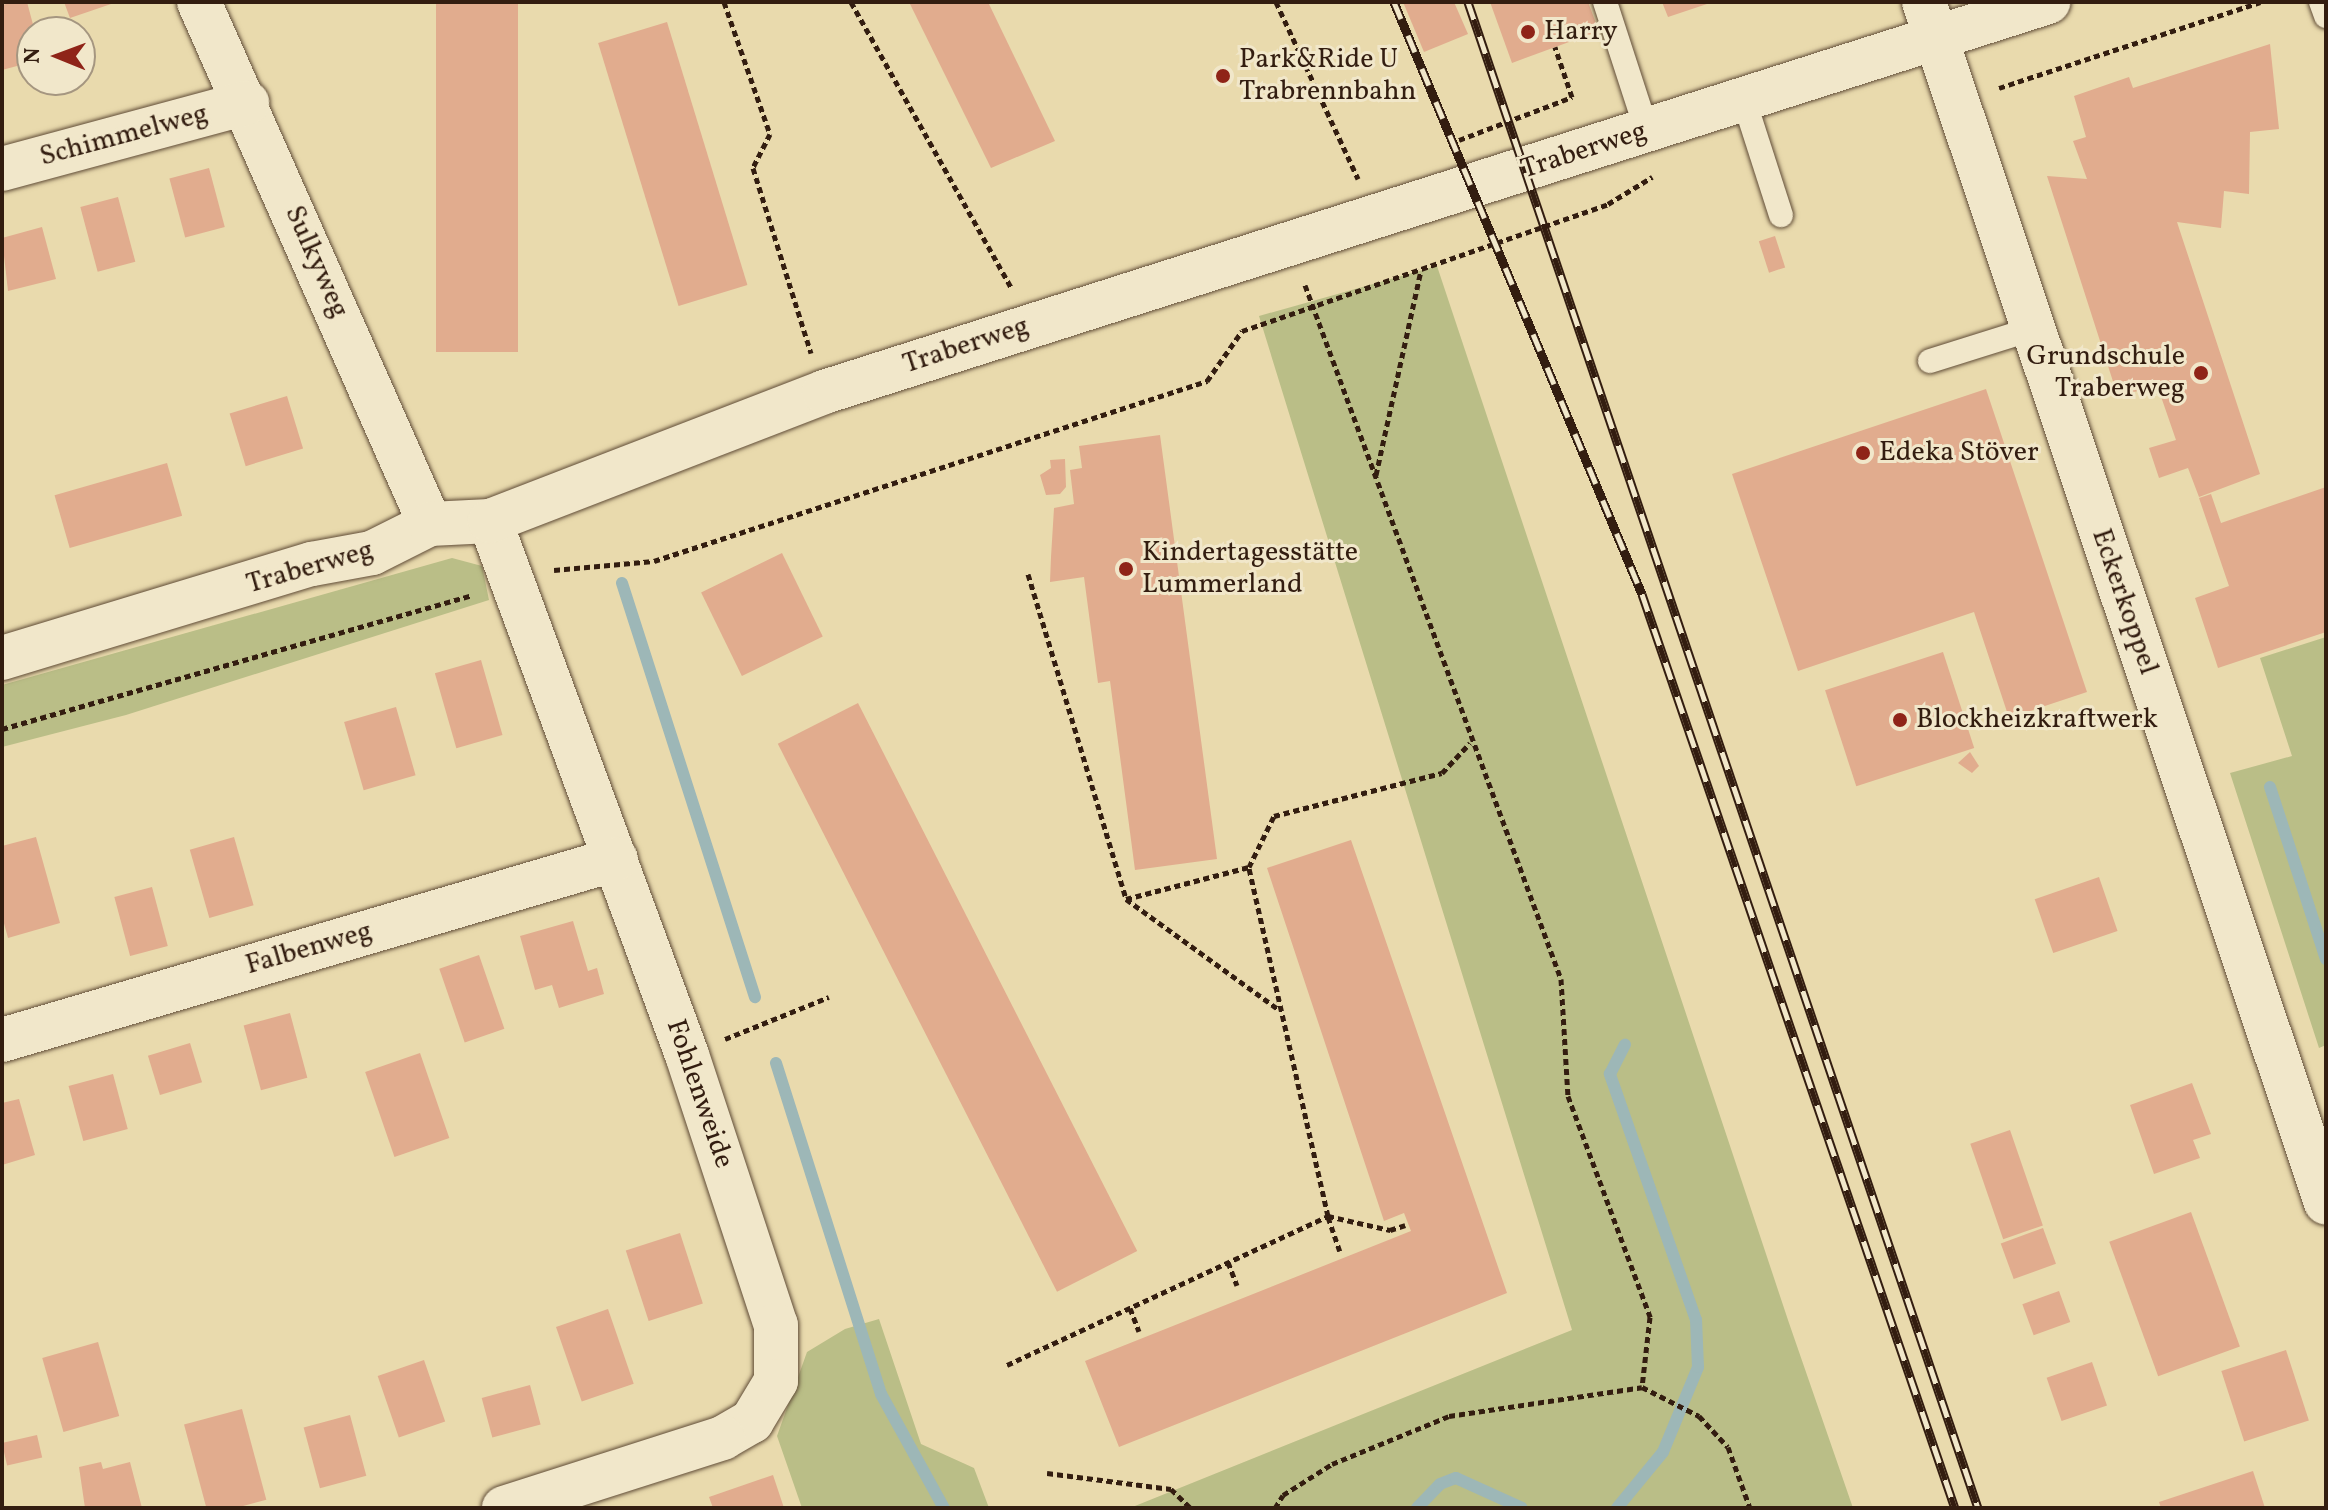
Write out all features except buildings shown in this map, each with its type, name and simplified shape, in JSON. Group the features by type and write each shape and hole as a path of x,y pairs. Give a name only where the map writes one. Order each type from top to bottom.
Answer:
{"street":[{"name":"Sulkyweg","path":"199,2 247,103 430,524"},
{"name":"Traberweg","path":"2,658 312,564 372,553 430,524 490,521 824,392 1744,100 1930,20 2048,2"},
{"name":"Eckerkoppel","path":"1930,20 2326,1203"},
{"name":"Schimmelweg","path":"2,169 247,103"},
{"name":"Fohlenweide","path":"490,521 687,1055 776,1325 776,1381 752,1421 723,1438 504,1508"},
{"name":"Falbenweg","path":"2,1040 616,859"}],"lane":[{"path":"1605,2 1647,131"},
{"path":"2321,2 2326,16"},
{"path":"1744,100 1781,215"},
{"path":"1930,361 2032,329"}],"path":[{"path":"724,2 770,134 753,168 824,392"},
{"path":"851,2 1032,325"},
{"path":"1276,2 1376,216"},
{"path":"1956,102 2260,2"},
{"path":"1443,146 1572,97 1555,47"},
{"path":"1357,178 1372,172"},
{"path":"2,729 567,566 654,561 1207,381 1242,331 1608,204 1663,173"},
{"path":"1290,244 1470,743 1561,979 1568,1096 1650,1317 1642,1387"},
{"path":"1375,478 1421,269"},
{"path":"1028,574 1126,899 1278,1010"},
{"path":"1340,1251 1328,1216 1278,1010 1249,867 1274,816 1442,773 1470,743"},
{"path":"1126,899 1249,867"},
{"path":"687,1055 829,997"},
{"path":"1007,1365 1328,1216 1390,1230 1405,1225"},
{"path":"1228,1262 1237,1285"},
{"path":"1130,1308 1139,1331"},
{"path":"1275,1508 1283,1495 1332,1464 1449,1416 1642,1387 1671,1398 1699,1416 1728,1447 1749,1505"},
{"path":"1047,1473 1171,1489 1191,1508"}],"green space":[{"path":"1437,266 1853,1508 1130,1508 1572,1330 1259,316"},
{"path":"452,558 482,566 489,600 126,715 2,747 2,685"},
{"path":"2326,637 2326,1045 2319,1048 2230,773 2292,756 2260,658"},
{"path":"879,1319 921,1444 974,1468 989,1508 802,1508 777,1436 807,1352 845,1329"}],"waterway":[{"path":"622,583 755,997"},
{"path":"2270,787 2326,959"},
{"path":"1617,1508 1663,1452 1698,1367 1696,1320 1610,1074 1625,1045"},
{"path":"776,1063 881,1394 944,1508"},
{"path":"1417,1508 1440,1484 1456,1478 1522,1508"}],"railway":[{"path":"1394,2 1642,594 1955,1508"},
{"path":"1468,2 1978,1508"}],"place":[{"name":"Harry","path":"1528,32"},
{"name":"Park&Ride U Trabrennbahn","path":"1223,76"},
{"name":"Grundschule Traberweg","path":"2201,373"},
{"name":"Edeka Stöver","path":"1863,453"},
{"name":"Kindertagesstätte Lummerland","path":"1126,569"},
{"name":"Blockheizkraftwerk","path":"1900,720"}]}
